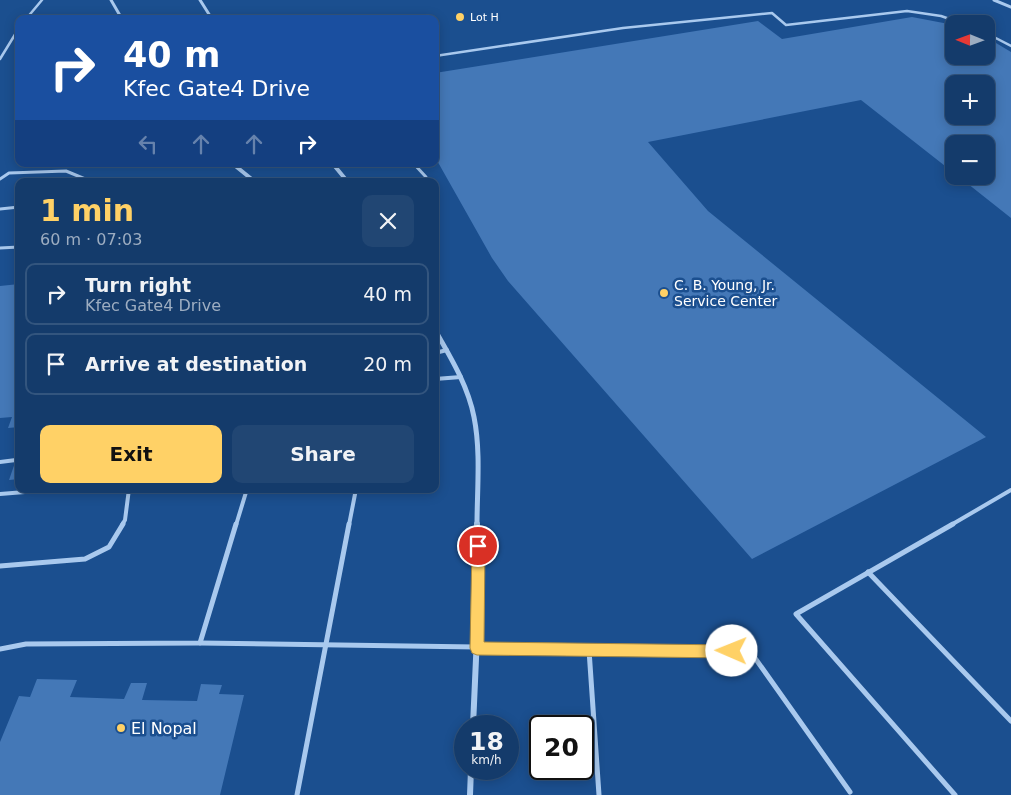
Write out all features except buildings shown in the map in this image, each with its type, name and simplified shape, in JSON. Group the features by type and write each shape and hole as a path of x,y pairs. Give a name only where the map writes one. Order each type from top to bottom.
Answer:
{"street":[{"path":"111,0 120,15"},
{"path":"200,0 209,15"},
{"path":"994,0 1011,6"},
{"path":"236,167 250,178"},
{"path":"335,167 345,178"},
{"path":"439,337 461,376 474,417 477,455 477,648 474,715"},
{"path":"470,795 471,780"}],"lane":[{"path":"29,15 42,0"},
{"path":"439,55 623,28 772,13 786,24 907,11 945,17"},
{"path":"0,59 15,35"},
{"path":"995,38 1011,46"},
{"path":"417,167 426,177"},
{"path":"0,179 9,174 66,171 83,178"},
{"path":"0,208 15,207"},
{"path":"0,248 15,247"},
{"path":"439,351 447,350"},
{"path":"439,379 461,376"},
{"path":"0,462 15,460"},
{"path":"955,795 796,614 1011,490"},
{"path":"0,494 15,493"},
{"path":"0,566 85,559 109,547 125,520 128,493"},
{"path":"200,643 246,493"},
{"path":"297,795 355,493"},
{"path":"868,572 1011,721"},
{"path":"0,649 26,644 200,643 750,652 850,792"},
{"path":"589,650 599,795"}],"place":[{"name":"Lot H","path":"460,17"},
{"name":"C. B. Young, Jr. Service Center","path":"664,293"},
{"name":"El Nopal","path":"121,728"}],"route":[{"path":"478,546 477,648 732,651"}]}
